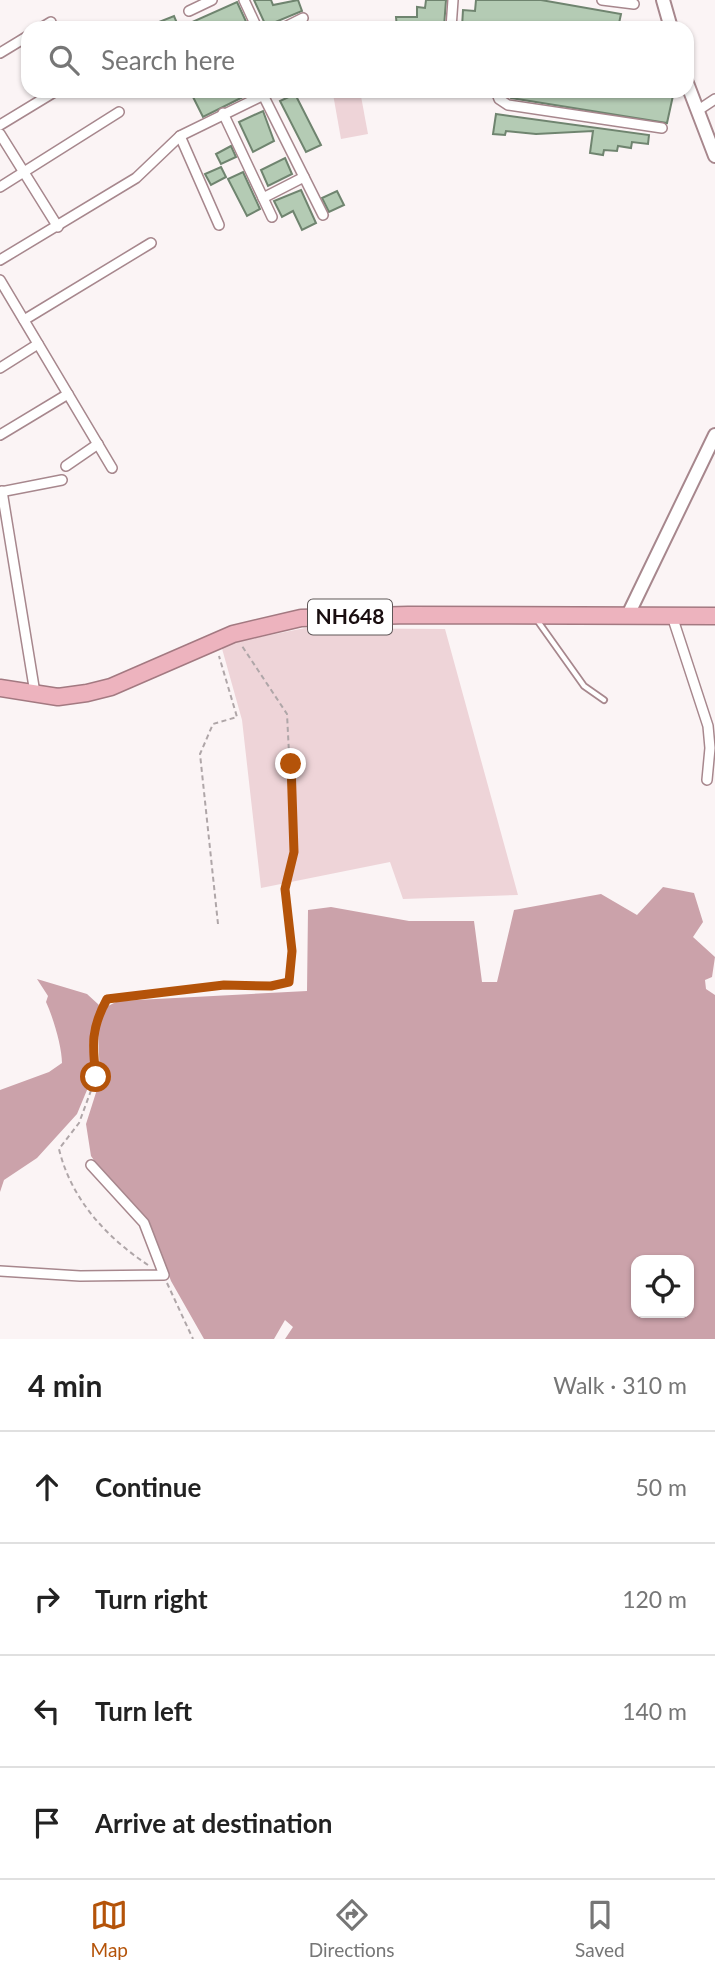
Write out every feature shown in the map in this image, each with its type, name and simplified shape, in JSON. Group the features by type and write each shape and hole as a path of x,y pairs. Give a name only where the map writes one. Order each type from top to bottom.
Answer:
{"highway":[{"name":"NH648","path":"0,688 58,697 111,687 233,634 301,618 715,616"}],"street":[{"path":"189,11 212,0"},
{"path":"244,0 254,21"},
{"path":"452,21 453,0"},
{"path":"601,0 634,4"},
{"path":"663,0 669,21"},
{"path":"297,21 303,18"},
{"path":"0,53 21,40"},
{"path":"0,125 44,98"},
{"path":"0,260 136,178 180,136 257,98"},
{"path":"270,98 323,215"},
{"path":"499,98 508,105 662,128"},
{"path":"692,98 715,156"},
{"path":"697,111 715,99"},
{"path":"0,187 119,112"},
{"path":"223,113 272,217"},
{"path":"0,134 58,227"},
{"path":"180,136 219,225"},
{"path":"263,198 304,177"},
{"path":"24,320 151,243"},
{"path":"0,280 111,468"},
{"path":"0,368 38,344"},
{"path":"0,435 68,394"},
{"path":"627,617 715,435"},
{"path":"66,466 98,444"},
{"path":"35,693 1,491 62,480"},
{"path":"672,617 708,726 710,748 706,779"},
{"path":"0,1271 80,1276 163,1275 144,1223 91,1165"}],"lane":[{"path":"534,616 584,686 604,700"}],"path":[{"path":"193,1339 163,1275 121,1247 88,1209 66,1178 59,1149 79,1123 96,1077 92,1045 96,1020 107,999 224,985 271,986 289,982 292,951 285,889 294,852 287,714 233,634"},
{"path":"213,642 237,717 213,724 200,754 218,923"}],"shaded area":[{"path":"334,98 361,98 368,134 341,139"},
{"path":"305,628 445,629 518,895 403,899 390,862 261,888 242,720 221,645"},
{"path":"663,887 694,893 703,922 693,937 715,957 712,977 705,980 706,989 715,995 715,1339 285,1339 293,1327 285,1320 274,1339 204,1339 171,1281 149,1221 111,1184 91,1156 86,1124 100,1080 98,1028 104,1008 118,1001 307,991 308,910 331,907 409,921 474,921 482,982 497,982 514,910 601,894 637,915"},
{"path":"37,979 87,994 99,1005 89,1043 92,1078 77,1114 37,1158 4,1180 0,1192 0,1090 49,1072 62,1063 57,1032 46,1002 48,996"}],"building":[{"path":"254,0 271,0 273,5 298,0 302,11 278,21 264,21"},
{"path":"426,0 446,0 444,21 396,21 396,17 417,17 417,7 425,8"},
{"path":"476,0 541,0 621,14 620,21 462,21 463,10 475,11"},
{"path":"237,2 246,21 195,21"},
{"path":"174,16 176,21 162,21"},
{"path":"194,98 241,98 203,117"},
{"path":"297,98 321,145 306,152 280,101"},
{"path":"511,98 672,98 667,123"},
{"path":"263,111 274,141 253,152 239,122"},
{"path":"496,114 649,135 648,144 632,142 631,148 618,146 617,151 604,150 603,155 590,153 593,131 536,134 506,131 505,135 493,134"},
{"path":"231,146 236,157 221,164 216,154"},
{"path":"285,158 292,174 268,186 261,170"},
{"path":"221,167 226,177 211,185 205,174"},
{"path":"243,172 260,209 247,216 228,179"},
{"path":"301,190 316,223 302,230 293,211 282,217 274,201"},
{"path":"337,191 344,205 329,212 322,198"}],"route":[{"path":"96,1077 92,1045 96,1020 107,999 224,985 271,986 289,982 292,951 285,889 294,852 291,764"}]}
